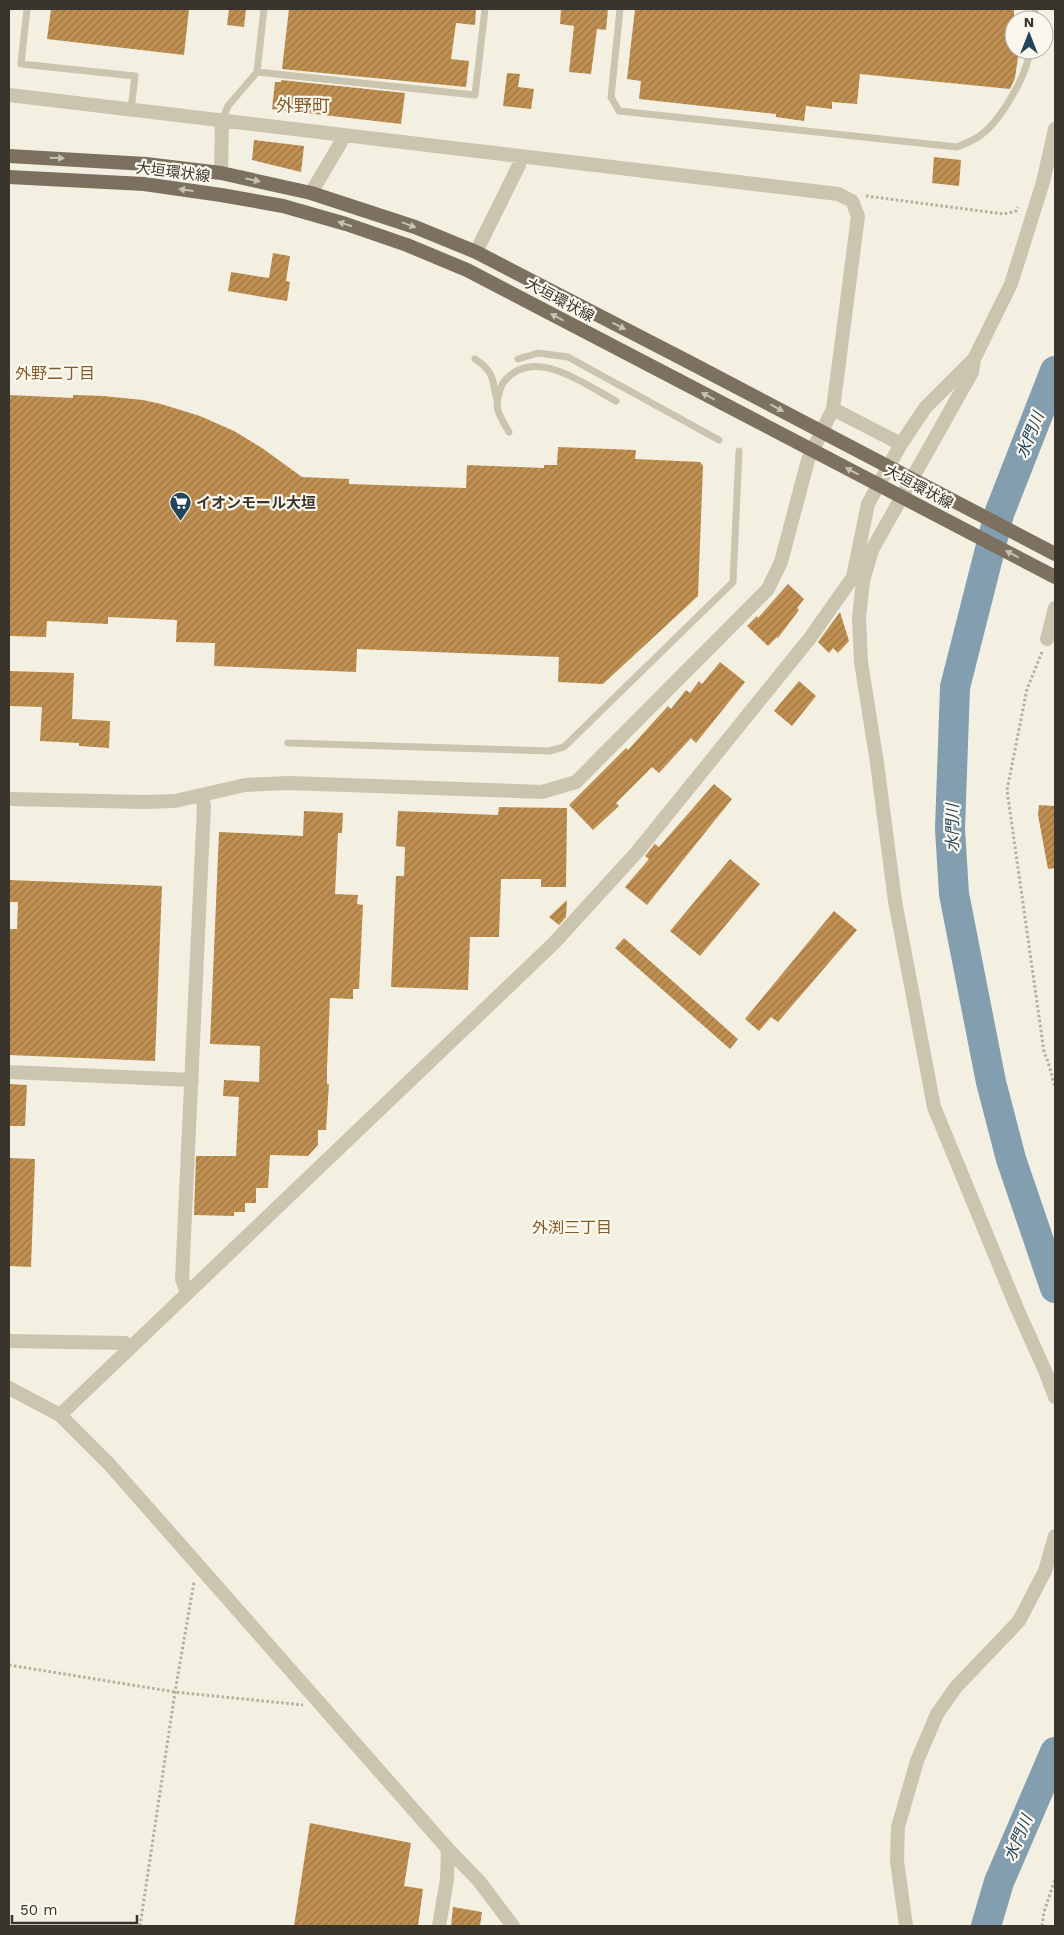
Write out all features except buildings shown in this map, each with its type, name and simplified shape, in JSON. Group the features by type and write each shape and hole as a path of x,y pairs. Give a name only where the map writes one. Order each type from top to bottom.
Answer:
{"main road":[{"name":"大垣環状線","path":"9,156 146,164 221,173 311,193 414,227 476,252 1055,554"},
{"name":"大垣環状線","path":"9,177 144,184 211,193 283,206 346,224 407,245 467,270 1055,577"}],"street":[{"path":"9,95 838,194 852,202 858,216 833,409 808,460 781,562 768,589 576,782 542,792 288,783 245,785 175,801 9,799"},
{"path":"221,173 222,120"},
{"path":"60,1415 554,943 643,845 858,579 872,550 972,372 974,359 1011,284 1043,182 1055,129"},
{"path":"311,193 340,144 343,135"},
{"path":"476,252 519,165 520,156"},
{"path":"974,359 925,408 901,444 868,504 858,579 861,662 878,763 895,901 934,1108 1055,1397"},
{"path":"833,409 901,444"},
{"path":"1047,639 1055,608"},
{"path":"187,1293 182,1279 204,806 201,795"},
{"path":"9,1072 192,1080"},
{"path":"9,1341 126,1343 131,1347"},
{"path":"9,1388 60,1415 110,1466 448,1849 479,1881 513,1926"},
{"path":"906,1926 897,1861 898,1827 917,1761 937,1714 956,1687 1019,1621 1045,1571 1055,1536"},
{"path":"439,1926 447,1878 448,1849"}],"lane":[{"path":"27,9 21,64 135,76 131,109"},
{"path":"222,120 228,106 257,72 264,9"},
{"path":"257,72 475,95 485,9"},
{"path":"620,9 611,97 619,111 956,147 979,137 1001,115 1029,60"},
{"path":"518,359 538,353 568,357 719,440"},
{"path":"475,359 486,366 492,376 498,414 509,432"},
{"path":"496,400 503,381 517,370 536,366 560,371 616,402"},
{"path":"288,742 550,751 564,747 733,582 739,451"}],"path":[{"path":"852,202 864,196 1004,214 1016,211 1020,202"},
{"path":"1047,639 1028,689 1007,790 1044,1052 1055,1087"},
{"path":"140,1926 194,1579 202,1570"},
{"path":"9,1665 175,1692 300,1705 317,1700"},
{"path":"1042,1926 1044,1912 1055,1879"}],"waterway":[{"name":"水門川","path":"1055,371 999,514 955,687 950,829 954,894 991,1082 1011,1159 1055,1288"},
{"name":"水門川","path":"986,1926 999,1882 1055,1752"}],"place":[{"name":"イオンモール大垣","path":"180,522"}],"district":[{"name":"外野町","path":"303,105"},
{"name":"外野二丁目","path":"55,373"},
{"name":"外渕三丁目","path":"572,1227"}]}
